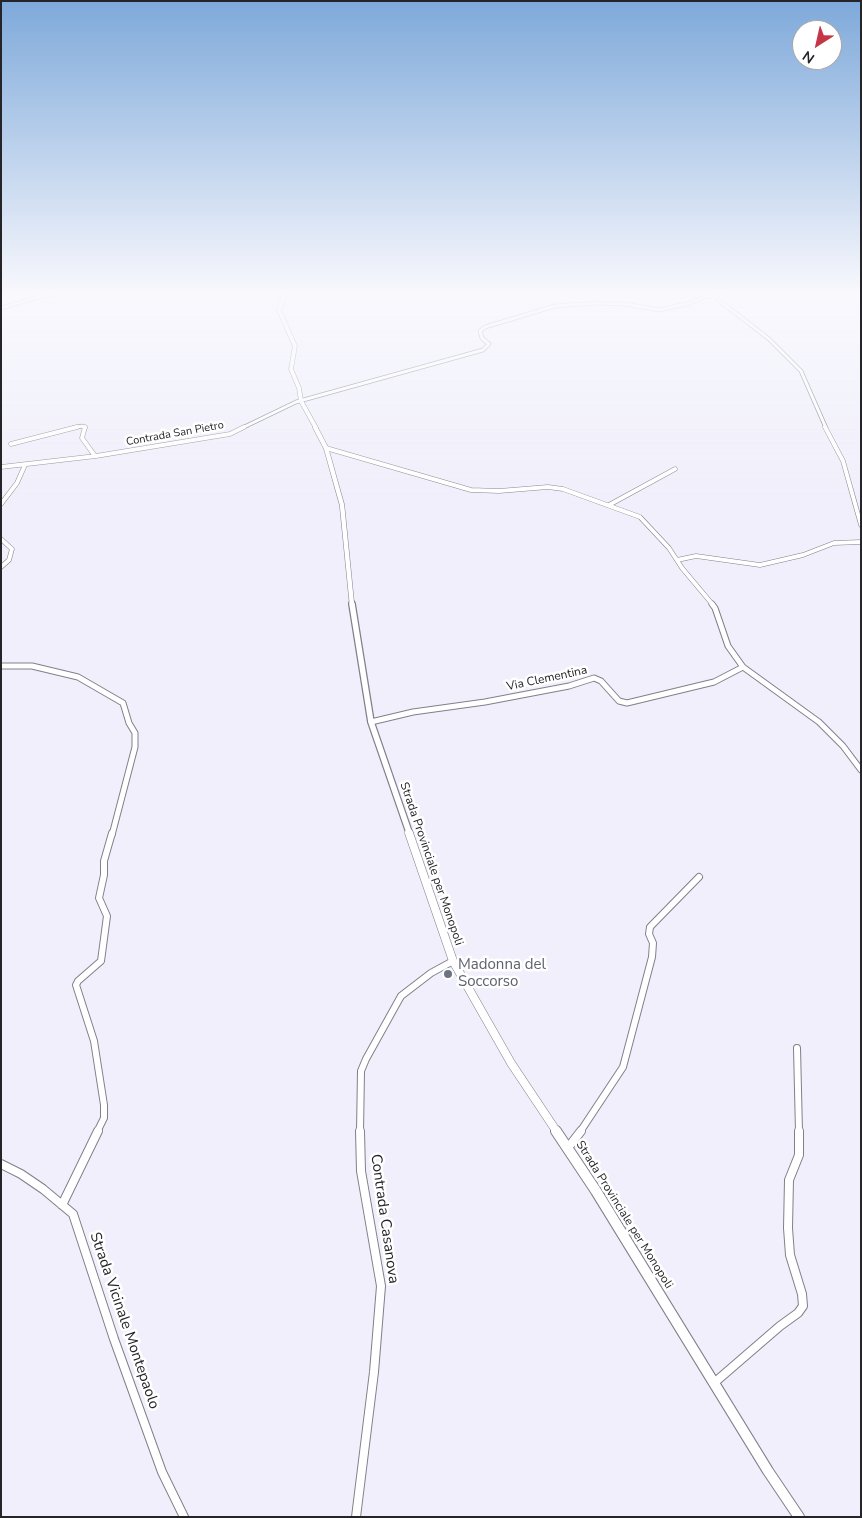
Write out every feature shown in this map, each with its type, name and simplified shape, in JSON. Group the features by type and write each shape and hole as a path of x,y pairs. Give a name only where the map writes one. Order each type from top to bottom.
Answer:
{"street":[{"name":"Strada Provinciale per Monopoli","path":"292,362 291,366 299,388 300,401 326,448 342,505 352,607 371,722 453,961 511,1064 567,1146 768,1471 799,1517"},
{"name":"Contrada San Pietro","path":"1,468 95,456 221,436 300,401 441,362"},
{"path":"792,362 798,368 812,391 818,413 842,461 854,495 861,525"},
{"path":"11,444 82,426 85,427 82,438 95,456"},
{"path":"326,448 471,490 553,487 574,492 642,518 669,548 715,608 728,646 743,667 825,727 843,746 861,770"},
{"path":"1,504 17,483 25,465"},
{"path":"609,505 675,469"},
{"path":"1,539 12,549 9,560 1,568"},
{"path":"676,559 681,560 696,556 760,565 803,555 834,543 861,542"},
{"path":"1,666 32,666 78,677 123,703 129,723 135,733 135,747 123,798 104,861 99,898 106,916 101,961 78,981 76,985 94,1041 104,1106 104,1118 62,1205"},
{"name":"Via Clementina","path":"371,722 413,712 485,702 534,691 569,686 594,678 601,681 619,701 627,703 699,687 720,680 743,667"},
{"path":"567,1146 580,1134 623,1067 652,957 653,943 648,934 650,927 699,877"},
{"name":"Contrada Casanova","path":"356,1517 374,1372 381,1286 361,1171 359,1101 361,1071 402,996 431,973 453,961"},
{"path":"714,1383 780,1326 798,1313 803,1306 802,1294 790,1255 788,1228 789,1180 799,1155 797,1048"},
{"name":"Strada Vicinale Montepaolo","path":"1,1164 21,1174 72,1214 79,1229 102,1305 142,1419 162,1472 184,1517"}],"place":[{"name":"Madonna del Soccorso","path":"448,974"}]}
